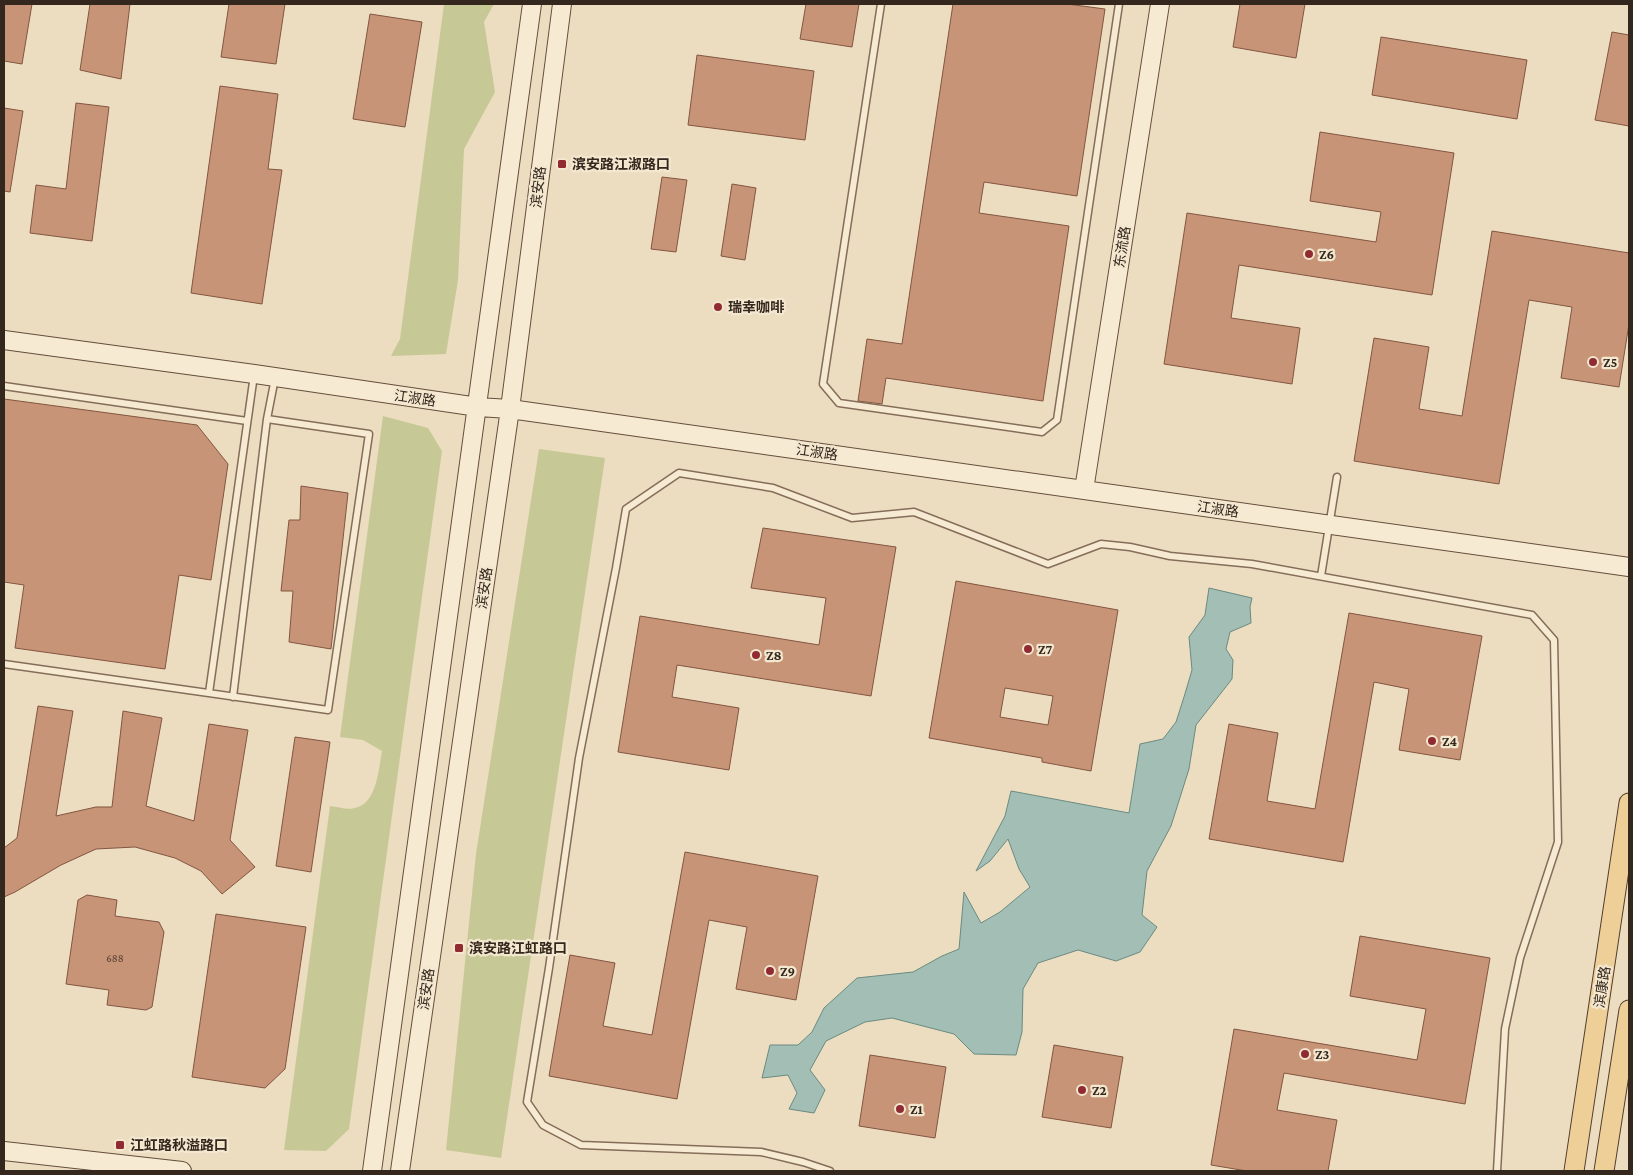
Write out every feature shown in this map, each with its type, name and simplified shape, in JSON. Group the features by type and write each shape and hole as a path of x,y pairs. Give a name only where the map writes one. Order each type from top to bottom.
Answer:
{"main road":[{"name":"滨安路","path":"372,1171 532,4"},
{"name":"滨安路","path":"400,1171 510,409 562,4"},
{"name":"东流路","path":"1084,490 1160,4"},
{"name":"江淑路","path":"4,340 478,407 510,409 1629,567"},
{"name":"滨康路","path":"1574,1171 1629,803"},
{"path":"1604,1171 1629,1010"},
{"path":"4,1151 182,1171"}],"lane":[{"path":"881,4 823,384 839,403 1042,432 1057,420 1119,4"},
{"path":"208,693 254,374"},
{"path":"233,697 267,419 275,377"},
{"path":"4,386 247,422"},
{"path":"4,664 328,710 369,434 267,419"},
{"path":"830,1171 803,1162 760,1152 581,1145 543,1125 527,1102 579,758 626,509 679,473 773,488 852,518 914,512 1048,564 1100,544 1130,547 1170,556 1252,564 1532,615 1554,640 1558,842 1520,958 1505,1029 1496,1171"},
{"path":"1321,576 1337,476"}],"green space":[{"path":"444,4 494,4 484,22 495,92 464,149 458,280 446,354 391,356 400,339"},
{"path":"383,416 428,428 442,451 349,1129 326,1151 284,1150 330,806 351,809 364,804 376,783 382,751 363,740 340,737"},
{"path":"539,449 605,458 501,1158 446,1150 476,854"}],"shaded area":[{"path":"1209,588 1252,598 1250,607 1251,623 1230,632 1226,649 1233,660 1232,679 1196,725 1189,769 1171,826 1147,871 1142,915 1157,927 1140,952 1116,961 1078,950 1038,963 1023,989 1022,1032 1016,1055 974,1054 954,1034 892,1018 865,1022 826,1041 810,1070 825,1090 814,1113 789,1109 797,1093 788,1075 762,1078 770,1045 798,1045 812,1032 824,1008 857,978 913,972 959,949 964,892 981,923 1000,912 1030,887 1019,869 1008,839 990,861 976,871 1005,816 1011,791 1129,813 1140,744 1163,739 1176,722 1192,670 1189,637 1205,615"}],"building":[{"path":"4,4 32,4 22,64 4,61"},
{"path":"90,4 130,4 121,79 80,70"},
{"path":"229,4 285,4 276,64 221,57"},
{"path":"806,4 859,4 852,47 800,39"},
{"path":"953,4 1067,4 1105,9 1077,196 984,182 979,213 1069,226 1043,401 886,378 882,404 858,401 867,339 902,344"},
{"path":"1240,4 1305,4 1296,58 1233,47"},
{"path":"370,14 422,22 405,127 353,119"},
{"path":"1612,32 1629,35 1629,126 1595,120"},
{"path":"1381,37 1527,60 1517,119 1372,95"},
{"path":"697,55 814,71 805,140 688,125"},
{"path":"220,86 278,94 268,169 282,170 262,304 191,293"},
{"path":"76,103 109,107 92,241 30,233 36,185 66,189"},
{"path":"4,108 23,111 10,192 4,191"},
{"name":"Z6","path":"1320,132 1454,153 1432,295 1239,265 1231,318 1300,328 1292,384 1164,364 1187,213 1376,242 1381,212 1310,201"},
{"path":"662,177 687,180 676,252 651,249"},
{"path":"732,184 756,188 745,260 721,256"},
{"name":"Z5","path":"1492,231 1629,253 1629,324 1619,387 1561,378 1572,307 1529,300 1499,484 1354,461 1374,338 1429,347 1419,409 1462,416"},
{"path":"4,399 197,425 228,464 211,580 179,575 165,669 15,648 24,585 4,582"},
{"path":"301,486 348,493 331,649 289,642 293,591 281,591 289,520 300,520"},
{"name":"Z8","path":"763,528 896,547 871,696 677,665 672,697 739,708 729,770 618,752 640,616 819,645 826,598 751,588"},
{"name":"Z7","path":"956,581 1118,610 1091,771 1042,762 1042,758 929,738","holes":["1005,688 1053,696 1048,725 1000,717"]},
{"name":"Z4","path":"1349,613 1482,636 1460,760 1399,750 1409,689 1374,682 1343,862 1209,839 1229,724 1278,733 1267,801 1315,809"},
{"path":"38,706 73,711 56,816 96,807 112,807 123,711 162,718 146,806 194,821 209,724 248,730 230,840 255,867 222,894 201,871 175,858 135,847 96,849 61,865 4,897 4,848 17,838"},
{"path":"295,737 330,742 311,872 276,866"},
{"name":"Z9","path":"685,852 818,876 796,1000 736,989 747,927 709,920 677,1099 549,1076 570,955 615,963 603,1026 652,1035"},
{"path":"87,895 117,900 115,916 159,922 164,932 152,1007 146,1010 107,1005 109,990 66,984 78,900"},
{"path":"216,914 306,927 285,1069 265,1088 192,1077"},
{"name":"Z3","path":"1360,936 1490,958 1465,1104 1284,1073 1277,1110 1337,1120 1328,1171 1247,1171 1211,1165 1234,1029 1417,1060 1426,1009 1350,996"},
{"name":"Z2","path":"1054,1045 1123,1057 1111,1128 1042,1117"},
{"name":"Z1","path":"870,1055 946,1067 935,1138 859,1126"}],"place":[{"name":"滨安路江淑路口","path":"562,164"},
{"name":"Z6","path":"1309,254"},
{"name":"瑞幸咖啡","path":"718,307"},
{"name":"Z5","path":"1593,362"},
{"name":"Z7","path":"1028,649"},
{"name":"Z8","path":"756,655"},
{"name":"Z4","path":"1432,741"},
{"name":"滨安路江虹路口","path":"459,948"},
{"name":"Z9","path":"770,971"},
{"name":"Z3","path":"1305,1054"},
{"name":"Z2","path":"1082,1090"},
{"name":"Z1","path":"900,1109"},
{"name":"江虹路秋溢路口","path":"120,1145"}]}
